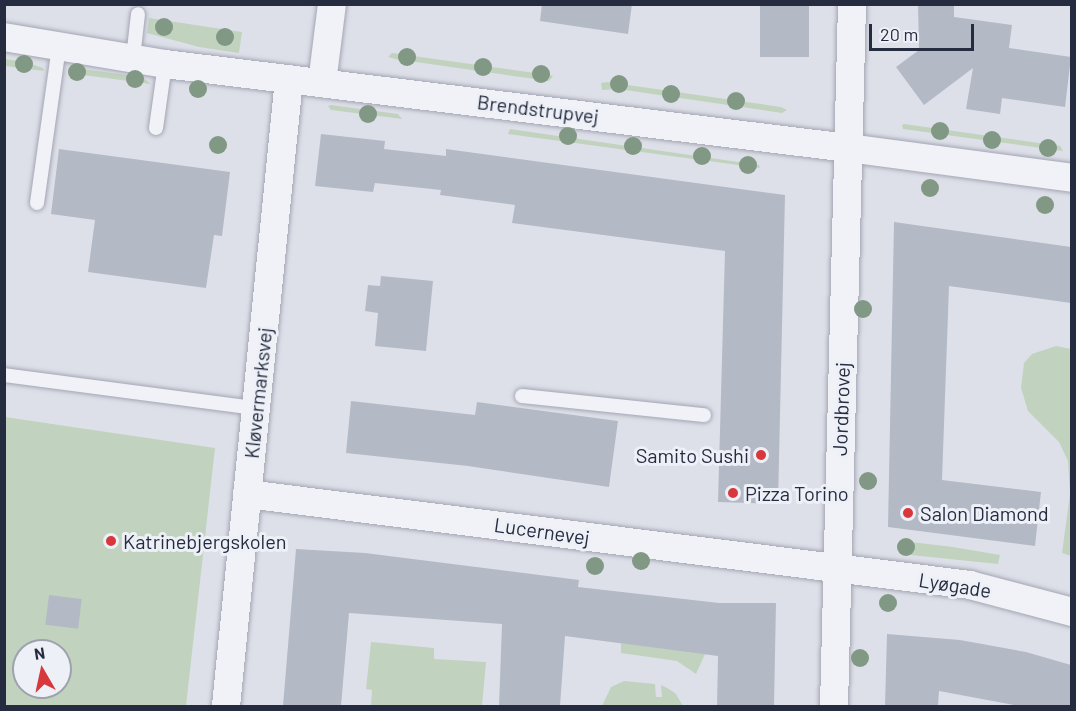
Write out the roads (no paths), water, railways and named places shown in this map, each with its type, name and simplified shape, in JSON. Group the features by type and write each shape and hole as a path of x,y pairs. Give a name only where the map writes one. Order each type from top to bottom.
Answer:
{"street":[{"path":"322,83 332,4"},
{"name":"Jordbrovej","path":"834,706 852,4"},
{"name":"Brendstrupvej","path":"4,37 165,64 848,148 1071,178"},
{"name":"Kløvermarksvej","path":"226,706 290,79"},
{"name":"Lucernevej","path":"247,494 836,569"},
{"name":"Lyøgade","path":"836,569 970,585 1071,612"}],"lane":[{"path":"133,58 138,14"},
{"path":"37,203 59,46"},
{"path":"156,128 165,64"},
{"path":"4,375 256,408"},
{"path":"522,396 704,415"}],"place":[{"name":"Samito Sushi","path":"761,455"},
{"name":"Pizza Torino","path":"733,493"},
{"name":"Salon Diamond","path":"908,513"},
{"name":"Katrinebjergskolen","path":"111,541"}]}
